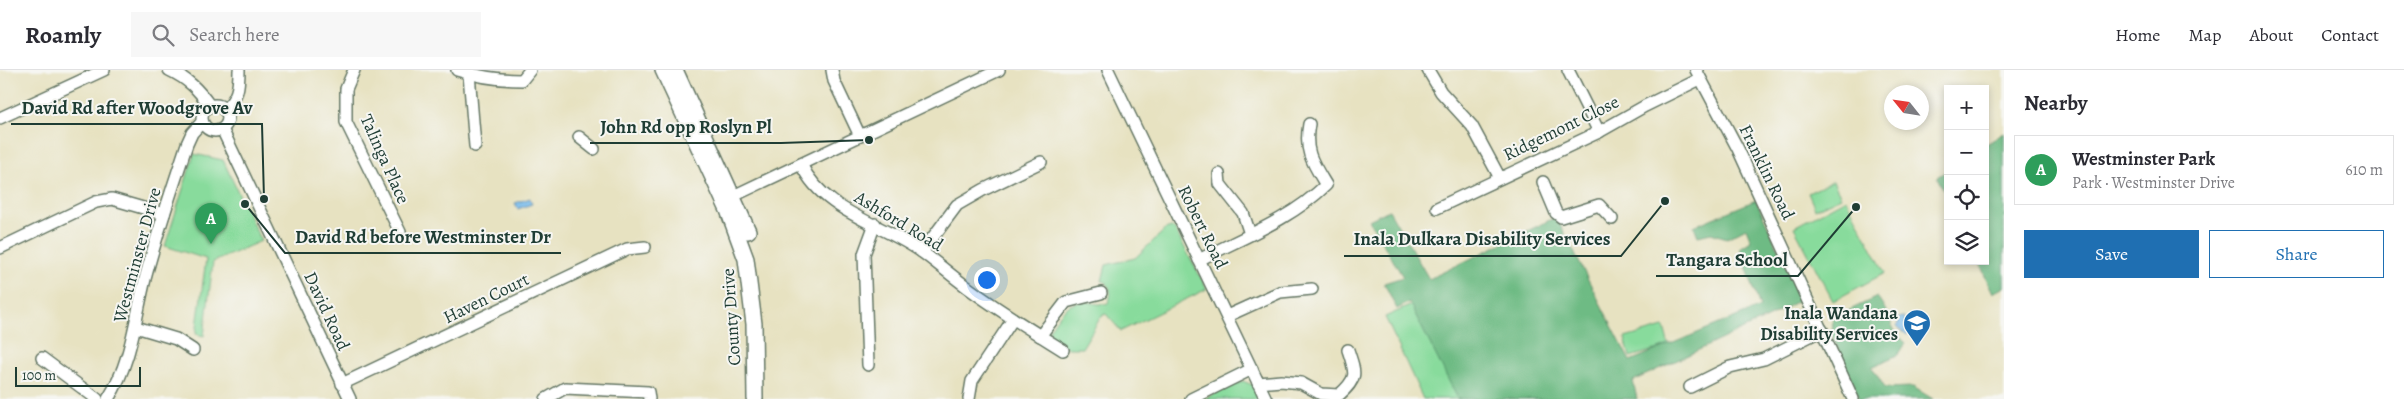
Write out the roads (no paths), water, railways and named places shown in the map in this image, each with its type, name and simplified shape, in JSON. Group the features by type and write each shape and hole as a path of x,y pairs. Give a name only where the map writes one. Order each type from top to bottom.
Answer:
{"main road":[{"name":"County Drive","path":"663,70 729,198 748,230 760,287 764,399"},
{"name":"County Drive","path":"675,70 729,198 738,233 751,288 755,399"}],"street":[{"path":"0,118 104,70"},
{"path":"169,70 197,88 210,106"},
{"path":"224,110 235,98 239,87 239,70"},
{"name":"Talinga Place","path":"354,70 346,89 346,122 400,232"},
{"path":"457,70 484,78 522,80 530,71"},
{"path":"832,70 834,81 860,136"},
{"path":"729,198 999,70"},
{"name":"Robert Road","path":"1108,70 1266,399"},
{"path":"1428,70 1441,92 1472,126 1500,178"},
{"path":"1568,70 1599,132"},
{"path":"469,74 475,146"},
{"name":"Ridgemont Close","path":"1437,208 1599,132 1698,74"},
{"name":"Franklin Road","path":"1698,74 1738,149 1853,399"},
{"path":"210,106 218,106 224,110 228,118 222,129 211,131 202,122 202,115 210,106"},
{"name":"Westminster Drive","path":"108,399 118,384 136,327 145,281 187,144 192,133 202,122"},
{"path":"1199,260 1250,234 1271,226 1313,197 1326,185 1309,156 1306,142 1309,124"},
{"name":"David Road","path":"222,129 350,399"},
{"path":"580,137 594,149"},
{"path":"922,252 957,205 983,190 1041,162"},
{"name":"Ashford Road","path":"801,164 807,177 821,194 840,207 875,224 922,252 966,286 1063,350"},
{"path":"1219,174 1220,184 1243,212 1250,234"},
{"path":"1543,182 1556,213 1561,217 1599,205 1612,219"},
{"path":"0,248 96,202 112,199 164,214"},
{"path":"868,365 864,254 875,224"},
{"name":"Haven Court","path":"342,384 627,249 645,247"},
{"path":"1227,316 1280,292 1312,289"},
{"path":"1040,336 1066,302 1101,293"},
{"path":"969,399 972,382 1014,319"},
{"path":"136,327 176,339 193,350"},
{"path":"1690,387 1730,367 1764,359 1822,330"},
{"path":"1258,383 1281,381 1302,383 1321,394 1340,395 1353,382 1355,369 1348,350"},
{"path":"42,358 97,399"},
{"path":"1191,399 1252,369"},
{"path":"546,399 565,388 648,396"}],"water":[{"path":"530,198 532,204 518,209 515,203"},
{"path":"1903,317 1911,331 1907,335 1897,327 1899,318"}],"place":[{"name":"John Rd opp Roslyn Pl","path":"869,140"},
{"name":"David Rd after Woodgrove Av","path":"264,199"},
{"name":"Inala Dulkara Disability Services","path":"1665,201"},
{"name":"David Rd before Westminster Dr","path":"245,204"},
{"name":"Tangara School","path":"1856,207"},
{"name":"Westminster Park","path":"211,244"},
{"name":"Inala Wandana Disability Services","path":"1917,347"}]}
